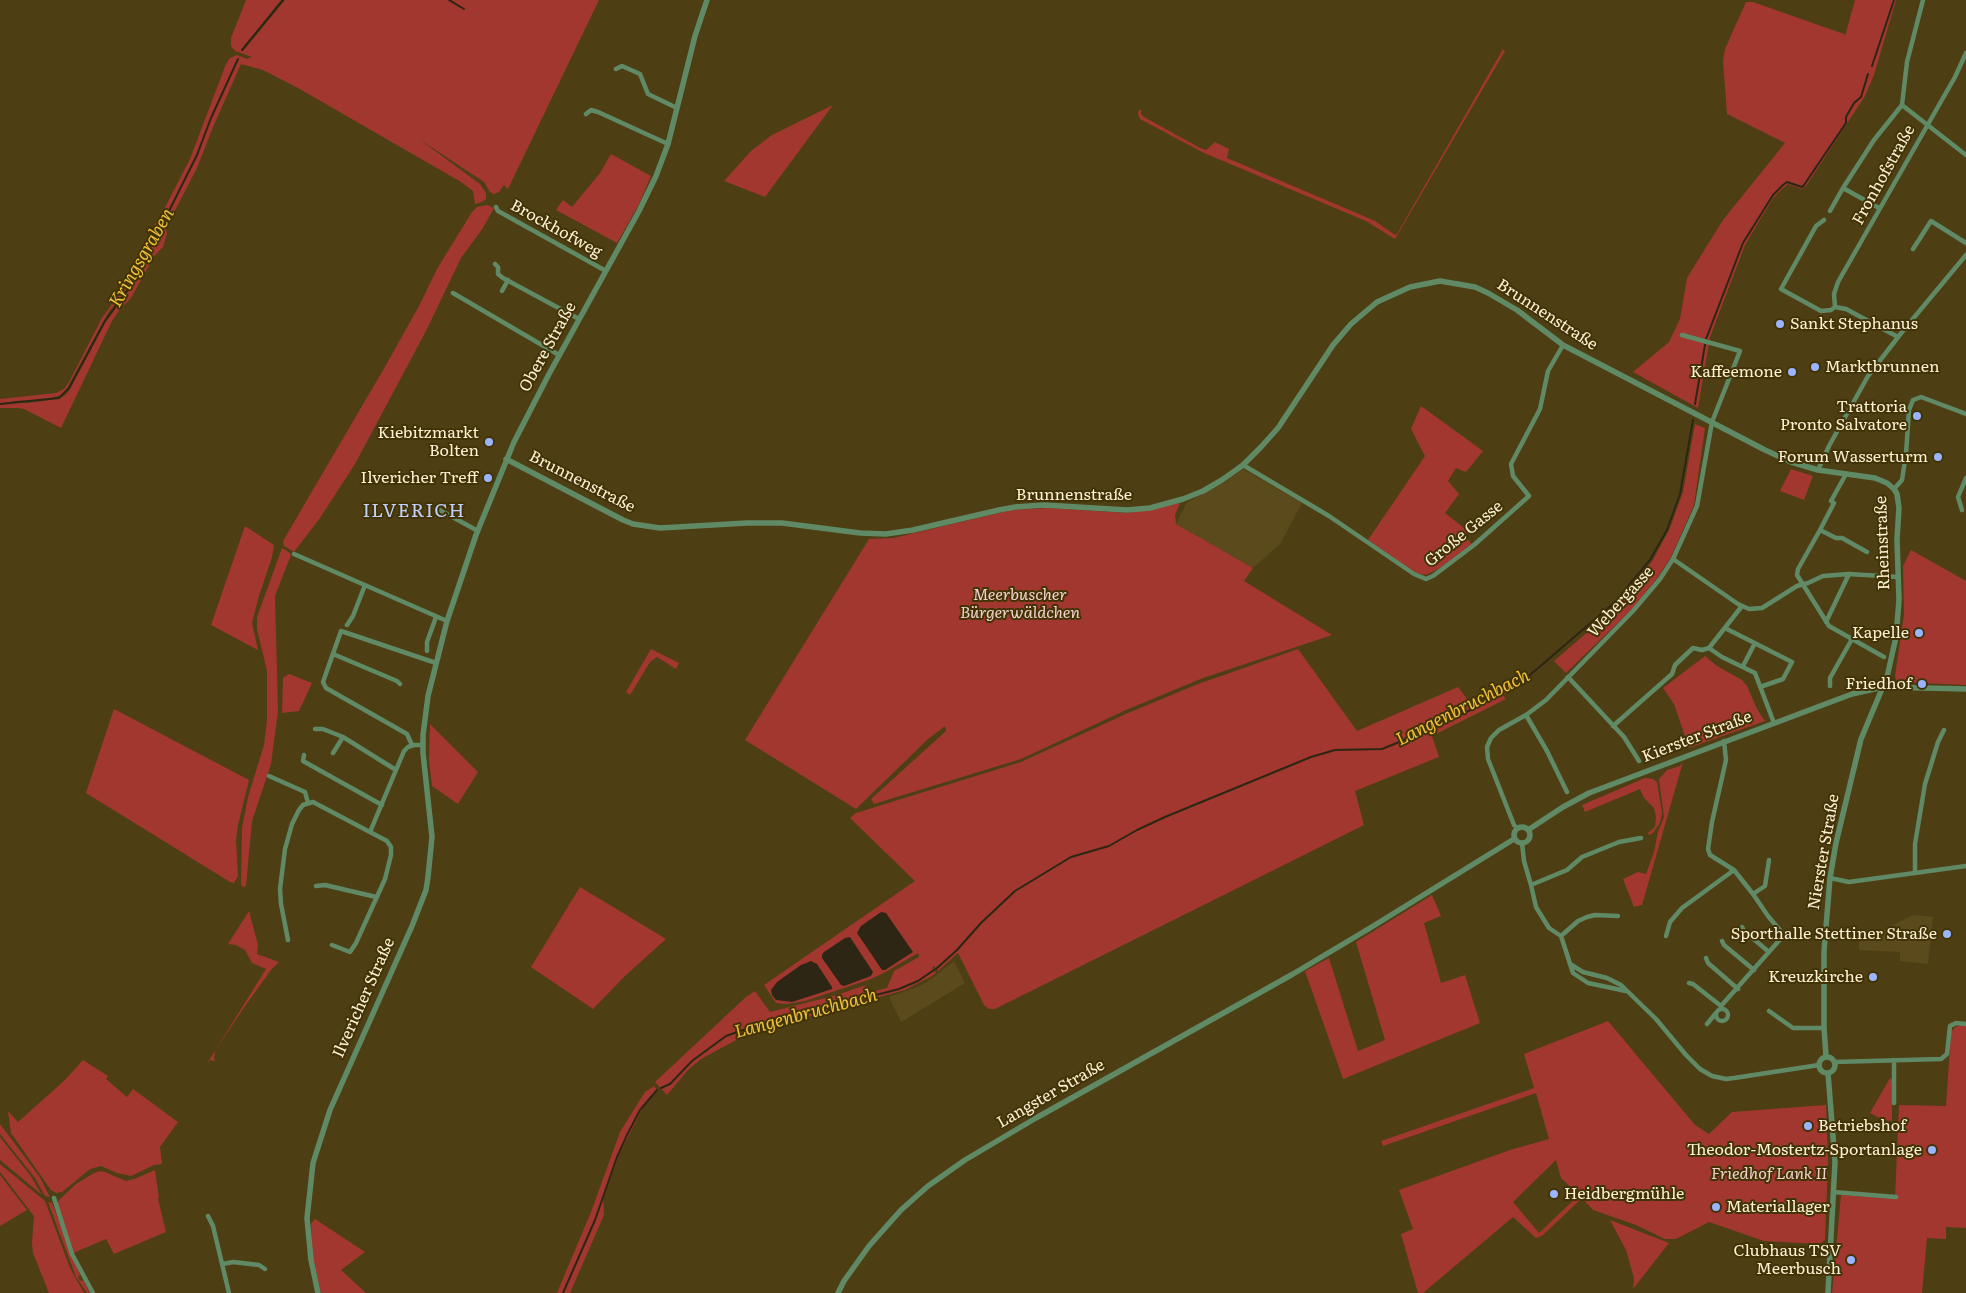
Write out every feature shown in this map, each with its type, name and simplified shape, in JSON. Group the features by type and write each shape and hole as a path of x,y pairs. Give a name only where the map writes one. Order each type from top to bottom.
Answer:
{"street":[{"name":"Obere Straße","path":"425,713 447,621 478,531 506,459 559,355 647,196 668,144 695,36 707,0"},
{"path":"1830,211 1874,140 1902,105 1907,62 1923,0"},
{"name":"Fronhofstraße","path":"1837,307 1834,298 1838,282 1955,77 1966,53"},
{"path":"616,69 622,66 640,74 648,94 677,108"},
{"path":"1902,105 1966,155"},
{"path":"586,114 591,110 598,112 668,144"},
{"path":"1843,188 1879,208"},
{"name":"Brockhofweg","path":"496,207 498,211 606,271"},
{"path":"1824,220 1816,226 1781,289 1821,311 1837,307 1846,309 1898,337"},
{"path":"1913,250 1931,221 1966,243"},
{"path":"1818,470 1820,461 1860,388 1898,337 1966,255"},
{"path":"495,264 498,267 498,274 580,319"},
{"path":"502,291 508,280"},
{"name":"Brunnenstraße","path":"506,459 615,517 633,524 670,528 747,523 782,523 860,533 886,534 913,530 1015,507 1044,505 1127,510 1150,508 1174,502 1202,491 1243,465 1278,428 1321,361 1351,324 1377,302 1410,287 1440,281 1475,287 1501,299 1563,345 1791,462 1818,470 1876,478 1887,482 1894,489"},
{"path":"453,293 559,355"},
{"name":"Webergasse","path":"1516,828 1488,760 1487,747 1491,738 1499,730 1526,715 1546,700 1633,612 1660,579 1673,559 1697,506 1712,422 1740,351 1701,342 1682,335"},
{"name":"Große Gasse","path":"1243,465 1328,516 1414,574 1426,579 1433,576 1474,545 1529,496 1513,476 1511,464 1540,409 1548,371 1563,345"},
{"name":"Rheinstraße","path":"1883,687 1896,637 1899,600 1897,539 1899,508 1894,489 1902,480 1910,410 1913,400 1921,397 1966,414"},
{"path":"1846,474 1831,501 1834,503 1797,571 1797,575 1826,622 1835,630 1884,657"},
{"path":"1962,510 1958,498 1966,478"},
{"path":"436,508 478,531"},
{"path":"1820,530 1836,538 1842,538 1867,552"},
{"path":"294,554 447,621"},
{"path":"1673,559 1749,609 1762,608 1803,584 1823,576 1849,574 1898,577"},
{"path":"1826,622 1849,574"},
{"path":"347,625 353,616 365,585"},
{"path":"1613,726 1672,674 1675,665 1693,648 1702,650 1709,648 1742,606"},
{"path":"427,651 427,642 436,617"},
{"path":"1725,628 1792,662 1783,679 1760,687"},
{"path":"412,745 407,734 326,688 324,682 341,631 436,663"},
{"path":"1830,686 1830,678 1852,639"},
{"path":"1743,666 1755,643"},
{"path":"1709,648 1722,658 1743,666 1754,673 1774,723"},
{"path":"333,654 397,681 400,684"},
{"path":"1568,677 1624,737 1639,761"},
{"name":"Kierster Straße","path":"1528,830 1563,807 1589,793 1852,694 1883,687 1966,689"},
{"name":"Nierster Straße","path":"1826,1056 1824,951 1830,878 1836,843 1861,739 1883,687"},
{"name":"Ilvericher Straße","path":"318,1293 311,1260 307,1218 313,1163 330,1110 412,926 426,890 432,837 423,745 425,713"},
{"path":"1526,715 1547,751 1567,792"},
{"path":"316,729 323,728 343,737 396,770"},
{"path":"1915,872 1915,844 1925,784 1938,742 1944,730"},
{"path":"333,753 343,737"},
{"path":"1707,1024 1784,935 1734,870 1710,855 1708,849 1726,760 1724,741"},
{"path":"370,832 404,751 412,745 423,745"},
{"path":"304,755 302,761 382,805"},
{"path":"269,776 305,792 308,803"},
{"path":"288,940 281,904 282,862 292,824 299,810 308,803 319,805 387,841 391,847 390,864 356,943 350,952 332,945"},
{"path":"1523,826 1528,830 1530,836 1526,842 1522,843 1514,839 1513,833 1516,828 1523,826"},
{"path":"1532,885 1567,870 1582,857 1619,842 1640,838"},
{"name":"Langster Straße","path":"838,1293 844,1281 869,1246 901,1210 928,1186 958,1165 1036,1118 1313,962 1514,839"},
{"path":"1522,843 1524,861 1532,885 1536,907 1549,928 1561,936 1573,973 1588,983 1627,991"},
{"path":"1753,894 1765,886 1769,860"},
{"path":"1830,878 1849,882 1966,866"},
{"path":"1666,936 1670,922 1682,908 1734,870"},
{"path":"316,886 325,885 376,897"},
{"path":"1561,936 1578,921 1587,917 1595,915 1618,916"},
{"path":"1742,927 1744,931 1769,952"},
{"path":"1722,942 1754,970"},
{"path":"1706,958 1708,963 1738,989"},
{"path":"1570,964 1583,972 1610,979 1621,985 1656,1019 1686,1055 1700,1069 1712,1076 1726,1079 1819,1065"},
{"path":"1689,983 1693,984 1721,1006"},
{"path":"1768,1011 1793,1028 1824,1028"},
{"path":"1828,1073 1822,1071 1819,1065 1821,1059 1826,1056 1835,1062 1941,1059 1947,1054 1950,1026 1956,1022 1966,1024"},
{"path":"1894,1060 1894,1103"},
{"path":"1828,1073 1834,1069 1835,1062"},
{"path":"1828,1073 1834,1144 1828,1293"},
{"path":"1833,1192 1896,1197"},
{"path":"54,1198 72,1254 92,1293"},
{"path":"208,1216 213,1226 229,1293"},
{"path":"223,1264 233,1262 259,1265 265,1270"}],"shaded area":[{"path":"1243,469 1302,503 1280,544 1253,568 1176,524 1187,502 1224,483"},
{"path":"881,912 886,913 913,952 885,970 882,970 857,933 861,926"},
{"path":"1913,915 1933,917 1928,964 1900,961 1900,952 1859,950 1859,942"},
{"path":"850,937 873,972 871,976 844,986 841,985 822,958 822,955 845,938"},
{"path":"811,961 817,964 832,989 792,1002 776,1000 771,990 777,982 801,965"},
{"path":"954,961 965,983 901,1022 889,997 920,986"}],"green space":[{"path":"246,0 281,0 242,49 243,51 285,0 599,0 508,189 504,185 499,192 494,194 490,192 484,182 419,139 480,184 486,193 486,199 475,204 473,191 461,182 298,88 263,70 241,64 197,168 166,228 167,234 163,247 155,255 131,298 112,321 61,428 24,409 0,408 0,405 15,402 28,403 56,399 64,396 69,391 105,323 130,289 129,287 108,313 64,394 48,399 15,401 0,404 0,399 56,393 64,389 69,382 102,318 126,284 155,224 190,159 226,64 230,58 237,55 247,59 252,57 235,51 231,46 231,38"},
{"path":"1855,0 1896,0 1874,75 1865,96 1806,186 1802,189 1788,184 1781,190 1773,198 1745,245 1710,337 1698,408 1633,372 1669,342 1680,319 1687,278 1723,220 1785,143 1727,114 1723,61 1725,49 1746,2 1753,2 1844,34 1845,36"},
{"path":"1503,49 1505,51 1395,239 1366,221 1204,153 1140,119 1138,114 1139,110 1141,110 1141,114 1144,117 1200,148 1206,150 1215,142 1229,149 1227,158 1375,221 1395,235"},
{"path":"833,105 765,197 724,181 751,151 772,135"},
{"path":"611,154 651,176 639,204 617,243 556,210 563,200 572,207 600,173"},
{"path":"487,205 494,208 483,228 461,258 426,331 355,464 320,518 294,552 284,546 283,541 386,365 437,269 472,212 477,207"},
{"path":"1421,406 1483,451 1466,472 1456,468 1448,481 1459,494 1445,513 1468,531 1464,536 1472,544 1440,568 1426,575 1416,573 1368,540 1425,456 1411,429"},
{"path":"1695,424 1705,428 1694,505 1671,557 1658,577 1633,608 1566,673 1554,661 1619,605 1653,560 1670,528 1683,492"},
{"path":"1791,469 1813,476 1804,500 1780,491"},
{"name":"Meerbuscher Bürgerwäldchen","path":"1180,503 1175,515 1176,524 1253,568 1244,581 1332,635 1203,678 1126,710 1021,759 874,804 871,799 946,731 945,726 928,739 856,809 745,740 869,539 893,538 1012,510 1049,508 1127,513"},
{"path":"245,526 274,545 252,623 258,650 211,625"},
{"path":"282,548 291,555 275,596 278,711 271,764 252,821 246,886 243,887 241,885 242,828 248,797 264,745 267,720 267,671 257,629 257,617"},
{"path":"1911,550 1966,581 1966,685 1899,682 1896,680 1904,615 1903,566"},
{"path":"651,649 679,663 676,669 657,657 650,662 630,695 626,692"},
{"path":"1298,649 1357,731 1458,687 1473,707 1508,689 1509,691 1503,695 1506,699 1432,736 1439,757 1355,791 1364,825 995,1009 989,1009 984,1005 958,953 938,971 934,966 932,968 936,973 932,976 905,990 751,1032 701,1059 688,1070 667,1095 655,1082 746,997 755,991 770,1012 837,995 863,986 868,987 871,992 887,988 894,971 919,957 918,953 868,980 805,1001 786,1004 776,1003 764,985 915,881 850,818 856,813 1021,762 1128,713 1198,684"},
{"path":"1705,656 1717,666 1742,680 1765,721 1689,748 1674,704 1663,688"},
{"path":"289,674 312,683 299,711 282,713 283,678"},
{"path":"114,709 249,780 238,825 236,840 238,876 234,883 86,793"},
{"path":"430,724 478,772 458,804 432,786 429,760"},
{"path":"1683,762 1642,905 1634,907 1623,879 1638,872 1646,874 1664,817 1659,779 1667,770 1680,766"},
{"path":"1645,778 1653,779 1657,782 1662,813 1660,823 1653,833 1649,835 1648,833 1655,827 1656,817 1654,808 1644,798 1640,789 1585,812 1582,805"},
{"path":"580,887 666,939 625,976 593,1009 531,967"},
{"path":"1432,895 1441,916 1424,923 1441,983 1465,975 1480,1023 1343,1079 1305,971 1329,958 1358,1051 1385,1040 1356,942"},
{"path":"249,911 258,945 257,954 279,962 271,970 215,1051 215,1061 210,1060 205,1067 266,969 252,963 245,950 236,945 228,944"},
{"name":"Friedhof Lank II","path":"1608,1021 1695,1125 1709,1134 1732,1112 1826,1105 1828,1162 1825,1240 1819,1244 1764,1241 1709,1222 1676,1239 1665,1239 1636,1225 1593,1210 1580,1196 1581,1199 1542,1236 1536,1238 1513,1217 1423,1293 1418,1293 1401,1234 1413,1229 1399,1190 1510,1150 1549,1139 1536,1093 1383,1146 1381,1141 1534,1088 1524,1054","holes":["1556,1160 1561,1178 1579,1195 1539,1233 1513,1202"]},
{"name":"Theodor-Mostertz-Sportanlage","path":"1958,1026 1966,1026 1966,1228 1946,1227 1946,1239 1927,1238 1922,1293 1832,1293 1841,1195 1895,1199 1899,1105 1946,1106 1951,1032"},
{"path":"83,1060 108,1076 106,1079 127,1097 133,1089 178,1122 160,1147 162,1164 154,1165 131,1176 117,1173 101,1166 90,1169 62,1192 56,1193 51,1190 11,1133 8,1111 18,1122 65,1080"},
{"path":"1890,1078 1892,1079 1892,1121 1883,1120 1870,1113"},
{"path":"654,1086 658,1091 650,1097 641,1111 619,1155 603,1199 604,1215 570,1293 557,1293 591,1212 620,1132 645,1092"},
{"path":"0,1124 39,1176 50,1197 45,1196 35,1178 0,1134"},
{"path":"0,1137 30,1175 42,1195 0,1160"},
{"path":"0,1164 45,1201 70,1268 84,1293 49,1293 33,1253 34,1216 0,1172"},
{"path":"155,1170 158,1199 166,1232 114,1254 106,1239 73,1253 57,1204 60,1199 76,1184 100,1171 126,1181"},
{"path":"0,1175 27,1210 0,1226"},
{"path":"48,1202 52,1203 80,1275 78,1277 80,1281 83,1280 90,1293 87,1293 76,1277"},
{"path":"315,1219 365,1252 341,1270 366,1293 321,1293 312,1254 311,1224"},
{"path":"1610,1220 1669,1243 1633,1289 1634,1278 1626,1250"}],"waterway":[{"name":"Kringsgraben","path":"242,50 283,0"},
{"path":"449,0 464,9"},
{"name":"Langenbruchbach","path":"1872,66 1894,0"},
{"name":"Kringsgraben","path":"0,404 59,398 69,388 105,321 129,288 172,205 197,155 211,118 238,59"},
{"name":"Langenbruchbach","path":"1695,404 1706,339 1743,243 1773,195 1783,185 1787,182 1802,187 1804,185 1846,123 1846,117 1854,103 1861,97 1868,74"},
{"name":"Langenbruchbach","path":"936,969 1015,891 1071,857 1109,846 1165,817 1311,757 1335,750 1382,749 1429,730 1483,704 1523,681 1615,602 1650,560 1667,530 1680,494 1693,420"},
{"name":"Langenbruchbach","path":"661,1088 670,1084 692,1061 726,1036 746,1029 899,989 918,981 934,970"},
{"name":"Langenbruchbach","path":"563,1293 595,1220 617,1157 627,1135 640,1110 657,1090"}],"place":[{"name":"Sankt Stephanus","path":"1780,324"},
{"name":"Marktbrunnen","path":"1815,367"},
{"name":"Kaffeemone","path":"1792,372"},
{"name":"Trattoria Pronto Salvatore","path":"1917,416"},
{"name":"Kiebitzmarkt Bolten","path":"489,442"},
{"name":"Forum Wasserturm","path":"1938,457"},
{"name":"Ilvericher Treff","path":"488,478"},
{"name":"Kapelle","path":"1919,633"},
{"name":"Friedhof","path":"1922,684"},
{"name":"Sporthalle Stettiner Straße","path":"1947,934"},
{"name":"Kreuzkirche","path":"1873,977"},
{"name":"Betriebshof","path":"1808,1126"},
{"name":"Theodor-Mostertz-Sportanlage","path":"1932,1150"},
{"name":"Heidbergmühle","path":"1554,1194"},
{"name":"Materiallager","path":"1716,1207"},
{"name":"Clubhaus TSV Meerbusch","path":"1851,1260"}],"district":[{"name":"ILVERICH","path":"414,511"}]}
